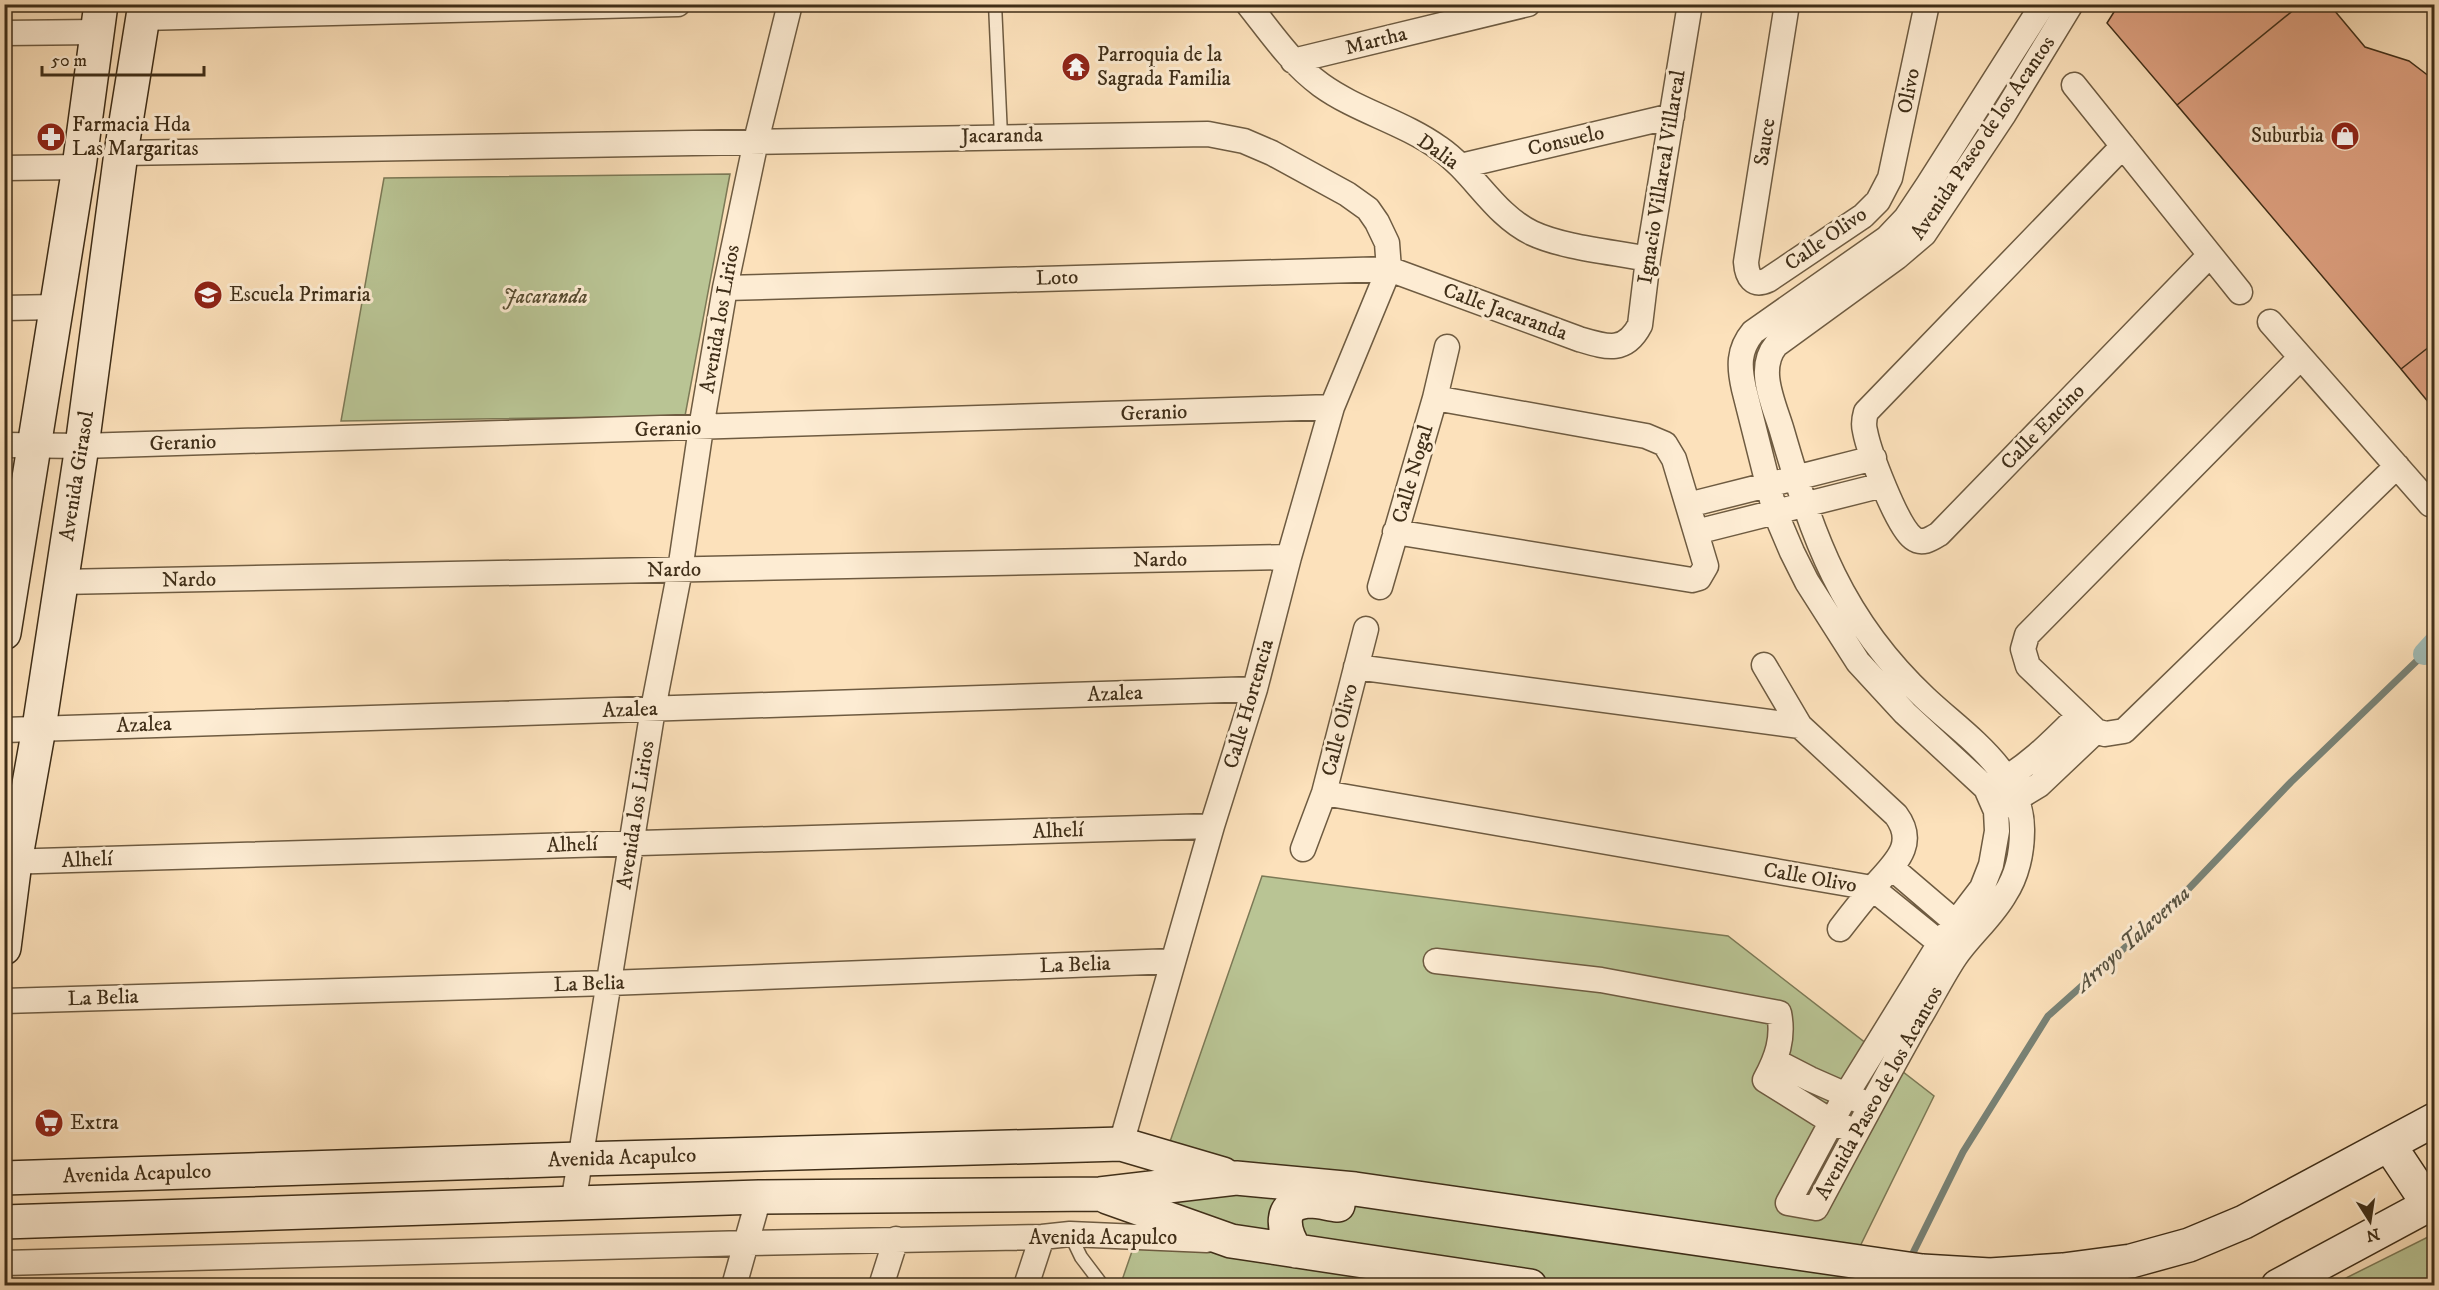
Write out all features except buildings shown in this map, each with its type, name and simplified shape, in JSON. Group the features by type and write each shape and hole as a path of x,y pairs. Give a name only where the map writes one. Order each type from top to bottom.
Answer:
{"street":[{"path":"144,11 678,4"},
{"name":"Avenida los Lirios","path":"573,1204 653,709 680,570 725,288 756,141 790,4"},
{"name":"Dalia","path":"1248,4 1293,61 1322,86 1437,147 1461,166 1514,223 1548,240 1648,259"},
{"name":"Martha","path":"1293,61 1528,4"},
{"name":"Ignacio Villareal Villareal","path":"1624,344 1635,334 1640,325 1648,259 1690,4"},
{"name":"Sauce","path":"1750,279 1746,262 1787,4"},
{"name":"Olivo","path":"1890,178 1927,4"},
{"name":"Avenida Paseo de los Acantos","path":"1964,929 1991,865 1998,831 1996,811 1986,788 1905,713 1858,662 1807,582 1792,552 1768,485 1740,374 1740,355 1745,341 1759,328 1887,238 1899,227 2043,4"},
{"name":"Avenida Paseo de los Acantos","path":"1948,949 1816,1208 1788,1203 1846,1095 1948,949 1964,929 2006,894 2020,857 2022,831 2018,799 2007,777 1968,736 1899,672 1863,627 1832,575 1804,505 1767,377 1767,360 1770,352 1792,333 1897,257 1924,234 2004,114 2072,4"},
{"name":"Avenida Girasol","path":"4,948 10,862 39,729 144,11"},
{"path":"4,33 99,18 57,307 19,445 4,633"},
{"path":"2074,85 2240,292"},
{"name":"Consuelo","path":"1461,166 1672,116"},
{"name":"Jacaranda","path":"122,153 1208,134 1244,141 1291,163 1347,194 1368,209 1387,243 1389,269"},
{"name":"Calle Encino","path":"2123,146 1866,412 1864,430 1883,485 1907,532 1914,540 1923,542 1939,534 2210,255"},
{"path":"4,168 79,167"},
{"name":"Calle Olivo","path":"1750,279 1758,283 1768,280 1848,228 1878,201 1890,178"},
{"name":"Loto","path":"725,288 1389,269"},
{"name":"Calle Jacaranda","path":"1389,269 1579,339 1608,347 1624,344"},
{"name":"Calle Hortencia","path":"1121,1144 1212,826 1255,689 1289,557 1332,408 1389,269"},
{"path":"4,308 57,307"},
{"path":"2270,322 2430,504"},
{"path":"1435,398 1447,347"},
{"path":"2300,357 2027,635 2023,649 2028,666 2096,731 2116,734 2132,725 2397,466"},
{"name":"Calle Nogal","path":"1435,398 1646,435 1665,444 1674,459 1688,506 1706,566 1699,578 1692,580 1395,532 1435,398"},
{"name":"Geranio","path":"19,445 82,446 1332,408"},
{"path":"1688,506 1874,459"},
{"path":"1696,532 1883,485"},
{"path":"1380,587 1395,532"},
{"name":"Nardo","path":"60,582 1289,557"},
{"path":"1356,667 1366,629"},
{"name":"Calle Olivo","path":"1764,665 1800,726 1896,814 1906,833 1904,849 1892,868 1872,888 1840,929"},
{"name":"Calle Olivo","path":"1800,726 1356,667 1324,793 1872,888 1948,949"},
{"name":"Azalea","path":"4,730 1255,689"},
{"path":"1986,788 2007,777 2043,752 2079,715"},
{"path":"1996,811 2039,785 2096,731"},
{"path":"1303,849 1324,793"},
{"name":"Alhelí","path":"10,862 1212,826"},
{"path":"1892,868 1964,929"},
{"path":"1436,960 1601,980 1779,1013 1781,1039 1775,1061 1765,1080 1832,1122 1856,1132"},
{"name":"La Belia","path":"4,1001 609,983 1173,961"},
{"path":"1775,1061 1870,1104"},
{"path":"1100,1194 1236,1178 1355,1189 1922,1270 1990,1275 2063,1270 2131,1261 2189,1245 2244,1222 2434,1120"},
{"name":"Avenida Acapulco","path":"4,1178 1121,1144 1236,1178"},
{"path":"2278,1286 2432,1204 2389,1145"},
{"path":"1100,1194 1231,1241 1530,1286"},
{"name":"Avenida Acapulco","path":"4,1222 759,1197 1100,1194"},
{"path":"734,1286 748,1243 759,1197"},
{"path":"1296,1251 1284,1228 1284,1217 1293,1206 1309,1201 1374,1210 1394,1208 1422,1198"},
{"name":"Avenida Acapulco","path":"4,1263 1042,1237 1071,1234 1231,1241"},
{"path":"1026,1286 1042,1237"},
{"path":"881,1286 896,1239"}],"lane":[{"path":"995,4 1001,136"},
{"path":"1071,1234 1081,1257 1103,1286"}],"green space":[{"name":"Jacaranda","path":"730,174 685,416 341,421 384,178"},
{"path":"1262,876 1728,936 1934,1096 1841,1285 1120,1286"},
{"path":"2434,1234 2434,1285 2332,1285"}],"waterway":[{"name":"Arroyo Talaverna","path":"2424,654 2434,643"},
{"name":"Arroyo Talaverna","path":"1909,1261 1963,1152 2048,1016 2175,903 2291,782 2424,654"}],"place":[{"name":"Parroquia de la Sagrada Familia","path":"1076,67"},
{"name":"Suburbia","path":"2345,136"},
{"name":"Farmacia Hda Las Margaritas","path":"51,137"},
{"name":"Escuela Primaria","path":"208,295"},
{"name":"Extra","path":"49,1123"}]}
